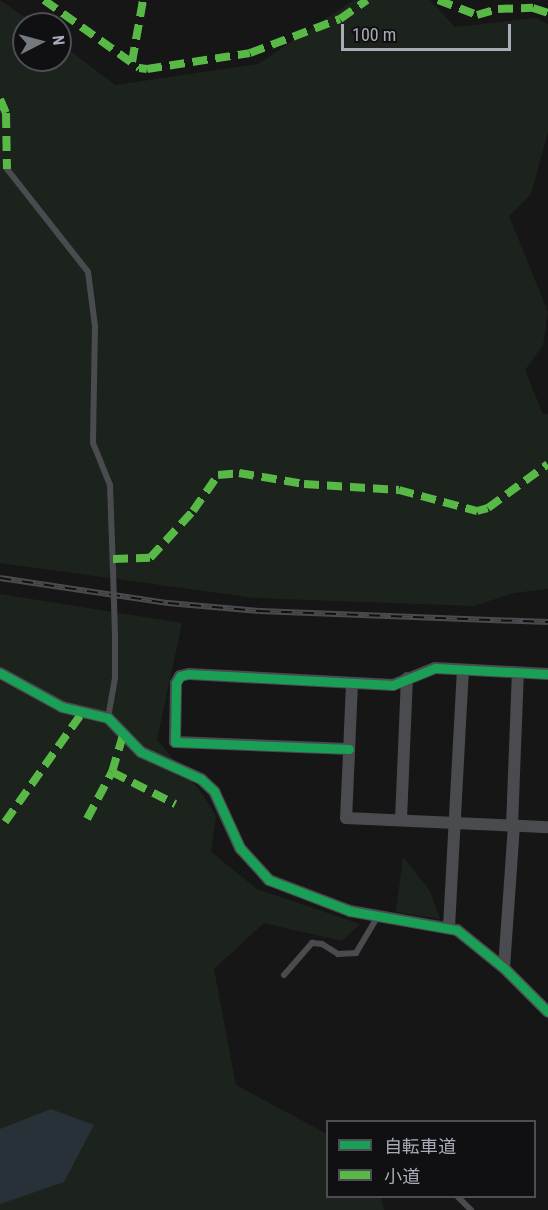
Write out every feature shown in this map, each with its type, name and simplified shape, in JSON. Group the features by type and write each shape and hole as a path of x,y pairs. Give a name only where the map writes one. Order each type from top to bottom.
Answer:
{"street":[{"path":"349,749 175,742 176,683 180,676 189,674 393,685 435,668 548,674"},
{"path":"449,927 463,670"},
{"path":"0,673 62,707 108,718 141,752 208,785 240,848 260,874 341,908 449,927 504,968 548,1012"},
{"path":"504,968 513,826 518,673"},
{"path":"401,820 407,678"},
{"path":"352,683 346,818 548,827"}],"lane":[{"path":"8,169 88,272 95,326 93,443 110,485 114,569 115,678 108,718"},
{"path":"284,975 312,944 322,944 338,954 356,952 378,916"},
{"path":"458,1198 471,1210"}],"shaded area":[{"path":"0,0 18,12 12,12 12,72 72,72 72,52 115,85 258,64 354,0 430,0 455,27 536,18 548,24 548,132 531,194 509,216 548,312 543,345 525,370 543,414 548,414 548,589 514,593 474,606 255,598 0,563"},
{"path":"0,594 182,623 157,740 201,792 216,816 211,852 257,889 360,924 342,941 264,923 214,969 236,1085 326,1133 326,1198 381,1198 384,1210 0,1210"},
{"path":"403,857 430,891 440,919 396,912"},
{"path":"51,1109 94,1125 64,1182 0,1204 0,1129"}],"railway":[{"path":"0,578 168,603 259,611 548,622"}],"marked path":[{"path":"44,0 139,68 147,69 250,53 340,19 367,0"},
{"path":"132,62 143,0"},
{"path":"438,0 477,15 498,9 533,8 548,13"},
{"path":"0,99 6,113 7,169"},
{"path":"113,559 150,558 193,511 218,475 239,473 304,484 399,490 477,511 488,508 548,464"},
{"path":"5,822 82,713"},
{"path":"87,819 112,772 124,732"},
{"path":"112,772 175,804"}],"cycle path":[{"path":"349,749 175,742 176,683 180,676 189,674 393,685 435,668 548,674"},
{"path":"0,673 62,707 108,718 141,752 201,779 214,791 240,848 269,880 350,911 457,930 504,968 548,1012"}]}
